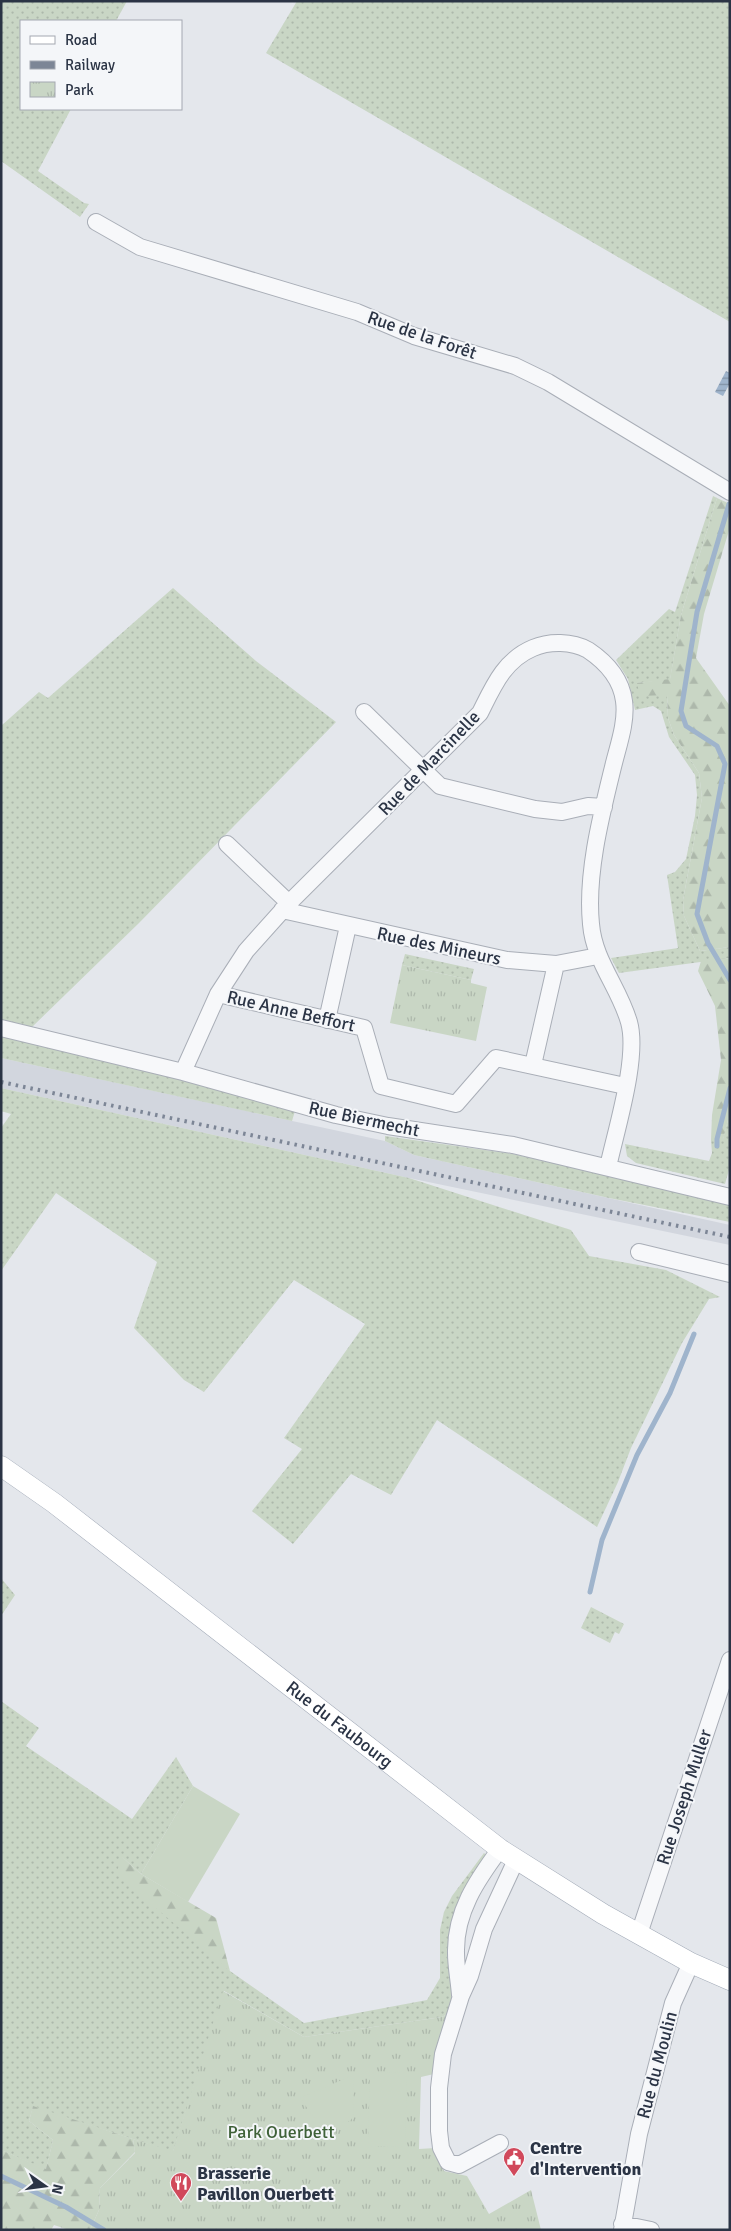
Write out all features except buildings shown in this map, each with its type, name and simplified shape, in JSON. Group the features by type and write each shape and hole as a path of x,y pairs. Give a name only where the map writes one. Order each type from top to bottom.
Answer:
{"main road":[{"name":"Rue du Faubourg","path":"1,1466 54,1503 508,1854 568,1893 639,1934 692,1963 730,1980"}],"street":[{"name":"Rue de la Forêt","path":"96,222 140,247 357,312 414,336 515,366 548,382 730,492"},
{"name":"Rue de Marcinelle","path":"183,1072 218,994 246,951 286,906 480,713 498,678 508,664 520,654 535,646 552,643 568,644 584,648 598,657 610,669 619,684 624,701 624,719 604,807 590,886 591,925 598,956 617,991 630,1023 631,1059 608,1167"},
{"path":"364,712 440,786 535,809 562,812 588,806 604,807"},
{"path":"227,844 286,906"},
{"name":"Rue des Mineurs","path":"286,906 348,926 507,960 556,964 598,956"},
{"path":"327,1020 348,926"},
{"path":"533,1065 556,964"},
{"name":"Rue Anne Beffort","path":"218,994 364,1028 381,1086 456,1104 496,1058 625,1086"},
{"name":"Rue Biermecht","path":"1,1028 183,1072 336,1115 388,1126 513,1145 730,1197"},
{"path":"639,1252 730,1274"},
{"name":"Rue Joseph Muller","path":"639,1934 730,1660"},
{"path":"500,2143 459,2165 448,2162 441,2148 438,2131 439,2088 443,2054 460,1996 470,1976 508,1854"},
{"path":"460,1996 456,1952 463,1910 476,1881 508,1854"},
{"name":"Rue du Moulin","path":"622,2227 639,2134 668,2022 674,2003 692,1963"},
{"path":"622,2227 651,2230"}],"shaded area":[{"path":"1,1058 385,1141 414,1155 730,1225 730,1245 409,1178 1,1088"}],"green space":[{"path":"1,1 127,1 117,20 20,20 20,110 70,110 38,171 84,203 89,204 80,217 1,161"},
{"path":"297,1 730,1 730,322 266,53"},
{"path":"713,496 717,498 681,615 670,680 637,683 667,695 668,718 674,735 699,773 702,798 683,900 684,916 700,951 730,947 730,958 619,973 611,958 678,948 667,875 675,872 686,859 695,816 697,795 695,775 669,737 661,711 653,706 635,710 628,679 616,660 669,609 675,612"},
{"path":"717,498 730,504 730,527 704,614 696,658 730,706 730,947 700,951 684,916 683,900 702,798 699,773 674,735 668,718 667,695 640,696 637,683 670,679 681,615"},
{"path":"173,588 256,661 336,722 139,923 31,1028 1,1022 1,726 39,692 48,698"},
{"path":"405,954 474,969 471,980 402,965"},
{"path":"730,958 730,1112 723,1140 711,1140 712,1115 721,1060 715,1006 698,971 701,961"},
{"path":"402,965 471,980 471,983 487,987 476,1041 390,1023"},
{"path":"1,1028 295,1111 292,1121 1,1058"},
{"path":"1,1088 409,1178 571,1230 589,1256 666,1270 720,1297 709,1299 682,1343 631,1448 597,1527 437,1420 391,1495 351,1474 293,1544 252,1511 302,1449 284,1438 365,1324 294,1280 204,1392 184,1380 134,1328 157,1262 56,1193 1,1271 1,1128 11,1114 1,1111"},
{"path":"730,1112 730,1166 725,1184 636,1163 627,1156 625,1144 709,1161 712,1153 711,1140 723,1139"},
{"path":"385,1136 513,1154 730,1204 730,1222 609,1198 414,1155 385,1141"},
{"path":"1,1578 15,1595 1,1616"},
{"path":"591,1607 624,1624 619,1634 615,1632 610,1643 581,1628"},
{"path":"1,1701 39,1728 26,1746 132,1819 176,1757 193,1786 141,1874 122,1857 230,1971 304,2023 427,2000 440,1978 440,1930 444,1912 452,1896 484,1853 486,1855 472,1878 455,1997 449,2013 442,2017 304,2037 224,1991 173,2152 33,2107 29,2121 53,2140 46,2170 1,2150"},
{"path":"193,1786 240,1814 188,1902 141,1874"},
{"path":"122,1857 141,1874 216,1918 230,1971 116,1874"},
{"name":"Park Ouerbett","path":"223,1991 304,2037 442,2017 449,2013 434,2074 421,2077 419,2149 435,2148 444,2171 467,2176 489,2214 531,2190 541,2230 90,2230 99,2210 100,2188 135,2153 133,2139 173,2151"},
{"path":"370,2072 407,2073 405,2147 368,2146"},
{"path":"351,2076 354,2082 353,2117 350,2121 318,2123 300,2098"},
{"path":"33,2106 133,2139 135,2152 100,2188 99,2210 90,2230 69,2230 54,2225 51,2230 1,2230 1,2150 46,2169 53,2140 29,2121"}],"water":[{"path":"726,371 730,373 730,383 723,396 715,392"}],"waterway":[{"path":"729,504 697,612 681,711 686,726 717,746 725,764 697,914 708,943 730,980"},
{"path":"717,1146 717,1139 730,1088"},
{"path":"590,1592 602,1540 637,1455 670,1393 694,1334"},
{"path":"1,2176 66,2207 104,2230"}],"railway":[{"path":"1,1082 730,1237"}],"place":[{"name":"Centre d'Intervention","path":"514,2177"},
{"name":"Brasserie Pavillon Ouerbett","path":"181,2202"}]}
